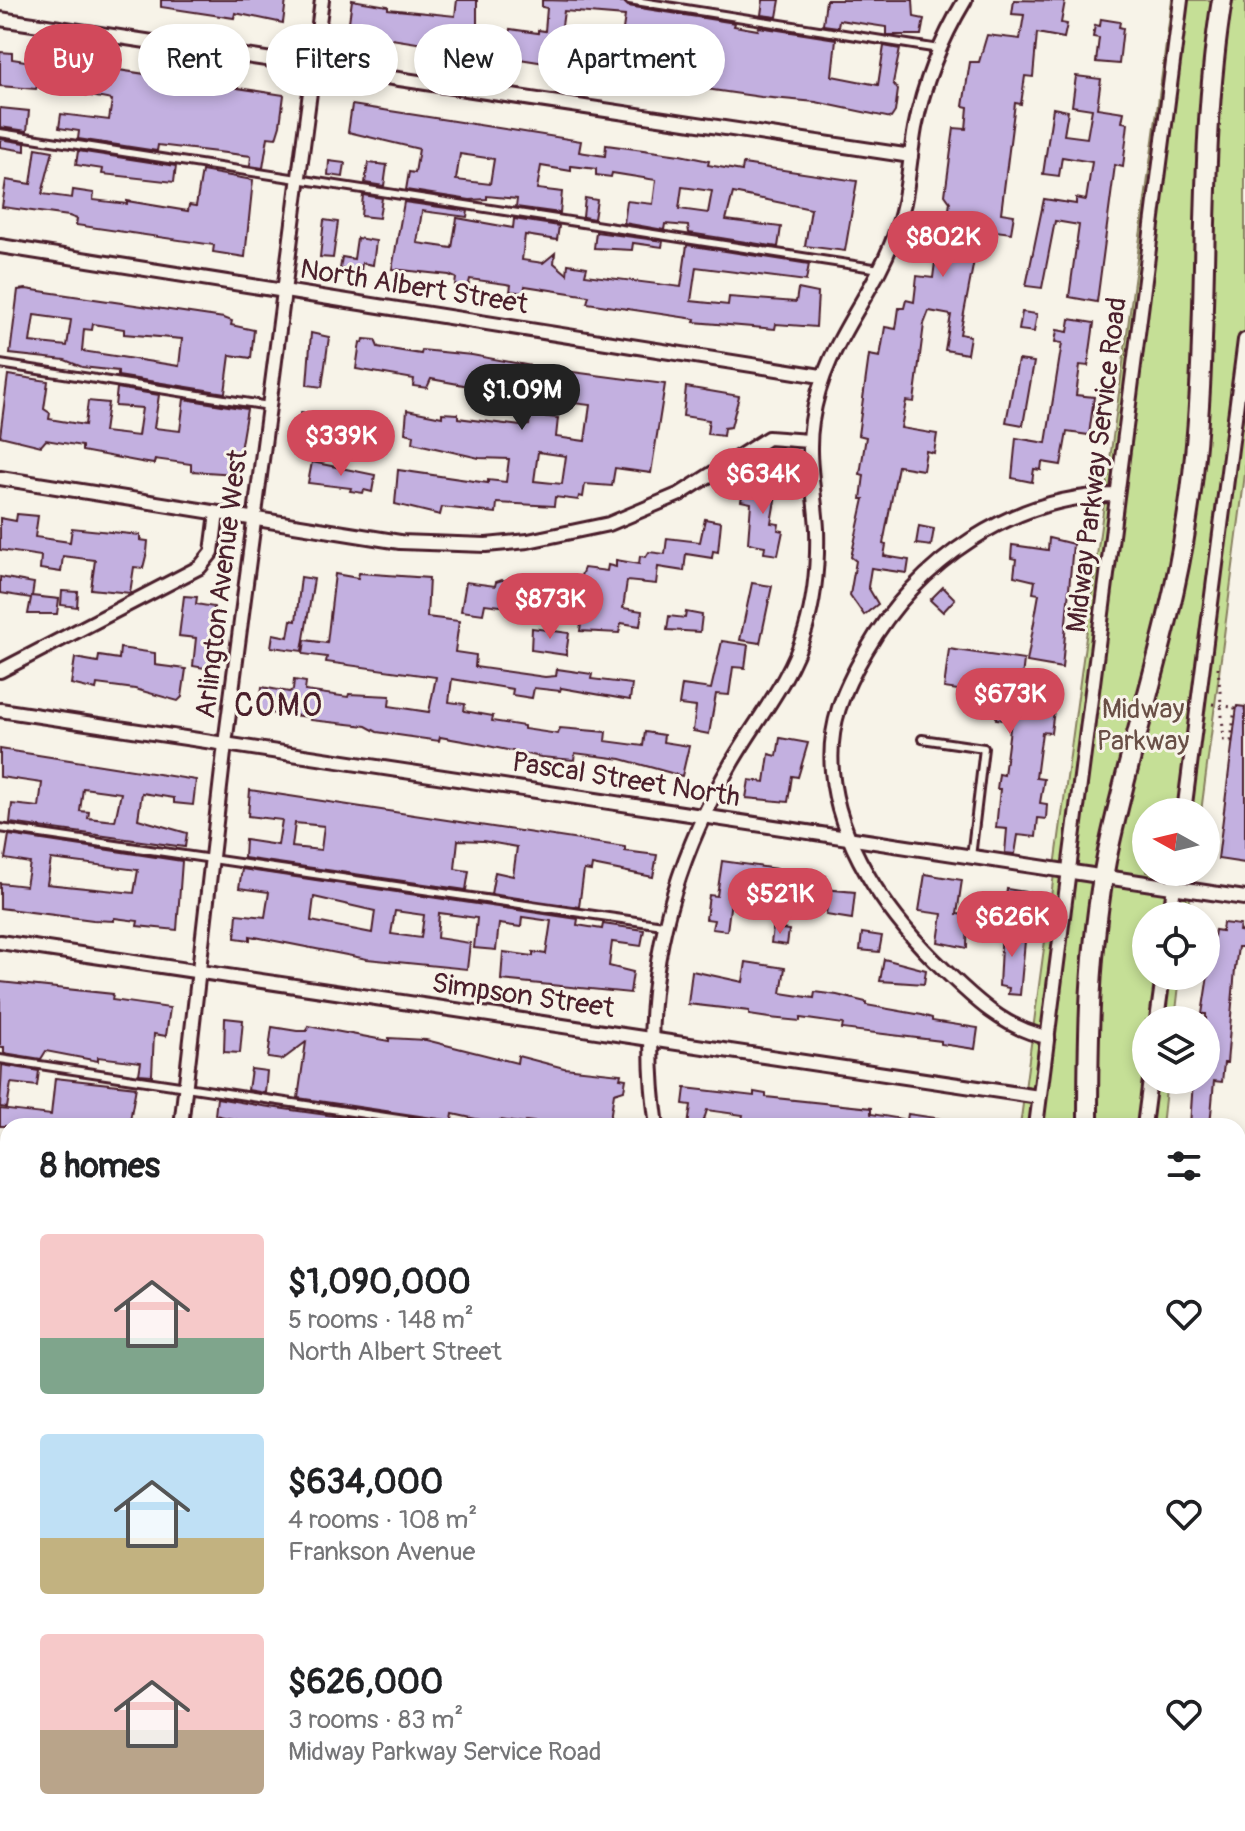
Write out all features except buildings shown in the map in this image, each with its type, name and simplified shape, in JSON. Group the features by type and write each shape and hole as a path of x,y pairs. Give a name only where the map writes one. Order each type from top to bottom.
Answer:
{"street":[{"name":"Arlington Avenue West","path":"319,24 322,0"},
{"path":"656,1118 651,1040 652,991 663,925 680,871 704,816 734,758 786,681 806,630 817,549 809,441 821,376 838,337 880,269 901,215 919,109 939,49 965,0"},
{"name":"Midway Parkway Service Road","path":"1037,1118 1181,0"},
{"path":"1088,1118 1090,985 1103,877 1122,789 1163,643 1189,507 1204,344 1206,124 1222,0"},
{"path":"0,19 266,58"},
{"path":"398,78 911,156"},
{"name":"Arlington Avenue West","path":"182,1118 225,744 309,96"},
{"name":"North Albert Street","path":"0,246 821,376"},
{"path":"1186,798 1245,340"},
{"path":"0,478 400,542 486,545 528,541 609,524 653,507 707,479 768,438 809,441"},
{"path":"1048,1037 1023,1033 957,983 901,922 849,839 832,774 834,720 860,662 892,611 935,567 983,532 1044,506 1117,495"},
{"path":"0,671 200,567 212,552 217,513"},
{"name":"Pascal Street North","path":"0,710 1245,898"},
{"path":"1172,902 1174,887"},
{"name":"Simpson Street","path":"0,942 1039,1097"},
{"path":"1145,1118 1148,1094"}],"lane":[{"path":"629,0 939,49"},
{"path":"0,133 880,269"},
{"path":"0,364 269,406"},
{"path":"922,739 984,748 971,857"},
{"path":"0,828 663,925"},
{"path":"0,1059 390,1118"}],"path":[{"path":"1217,663 1224,740 1231,741 1235,707"},
{"path":"1212,704 1245,709"}],"green space":[{"name":"Midway Parkway","path":"1172,0 1245,0 1245,474 1203,798 1132,798 1132,886 1191,886 1190,902 1132,902 1132,990 1178,990 1177,1006 1132,1006 1132,1094 1165,1094 1163,1118 1021,1118"}],"district":[{"name":"COMO","path":"279,706"}]}
